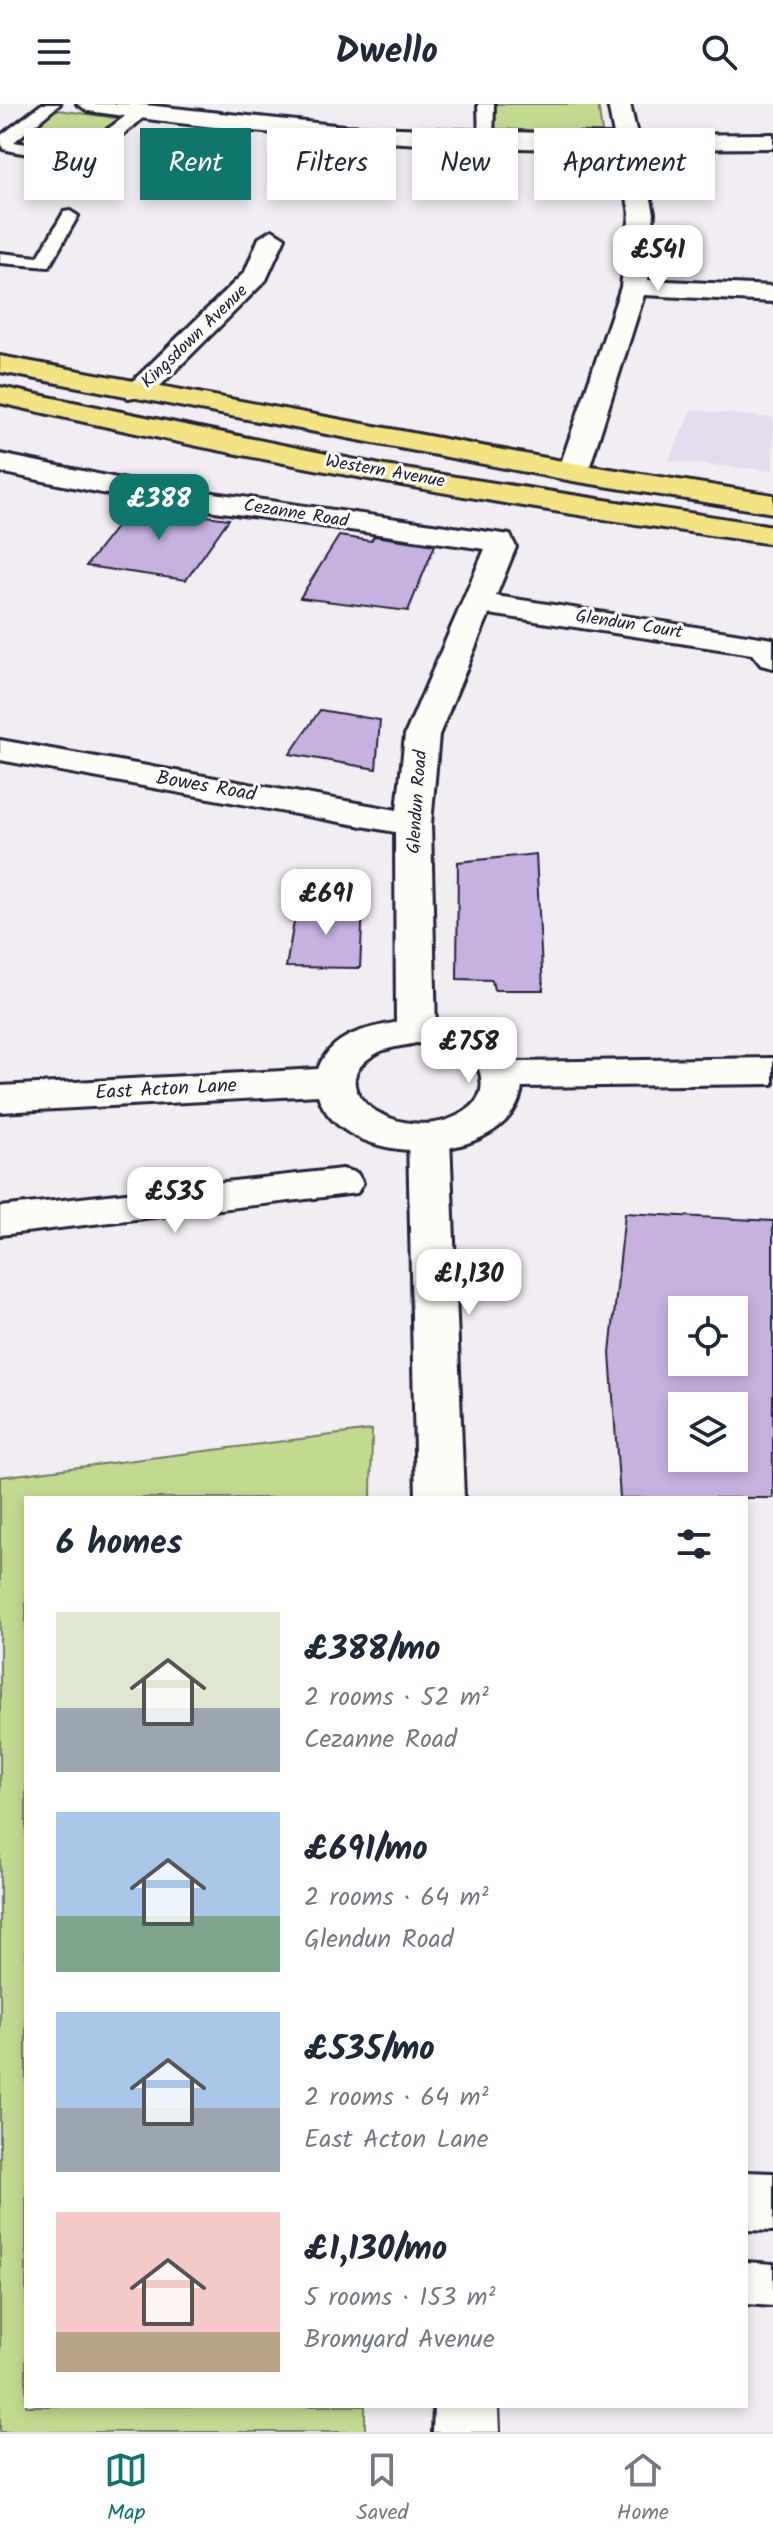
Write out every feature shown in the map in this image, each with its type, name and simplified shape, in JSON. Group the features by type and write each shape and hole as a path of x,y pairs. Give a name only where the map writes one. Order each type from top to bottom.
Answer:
{"highway":[{"name":"Western Avenue","path":"0,364 573,472 773,504"},
{"name":"Western Avenue","path":"0,395 134,426 527,497 773,535"}],"street":[{"path":"94,104 412,137"},
{"path":"619,104 623,128"},
{"path":"715,142 773,141"},
{"path":"573,472 634,287 642,213 639,200"},
{"name":"Kingsdown Avenue","path":"138,392 257,275 272,238"},
{"path":"634,287 773,294"},
{"name":"Cezanne Road","path":"0,463 136,491 499,542"},
{"name":"Glendun Road","path":"416,1031 413,824 422,735 479,603 501,547 499,542"},
{"name":"Glendun Court","path":"479,603 763,646 773,658"},
{"name":"Bowes Road","path":"0,750 413,824"},
{"path":"416,1031 462,1038 493,1060 501,1075 502,1092 494,1109 478,1123 429,1138 399,1136 371,1129 349,1116 335,1100 332,1081 337,1065 349,1051 391,1033 416,1031"},
{"path":"501,1075 773,1071"},
{"name":"East Acton Lane","path":"0,1099 332,1081"},
{"path":"429,1138 440,1496"},
{"path":"0,1221 342,1183"},
{"path":"748,2201 773,2202"},
{"path":"466,2408 466,2432"}],"lane":[{"path":"52,104 4,141 9,146 66,154 83,152 141,111"},
{"path":"486,104 487,128"},
{"path":"0,258 43,263 70,216"},
{"path":"748,2283 773,2285"}],"shaded area":[{"path":"691,410 773,418 773,471 669,461"}],"green space":[{"path":"494,104 598,104 601,128 534,128 534,131 495,128"},
{"path":"52,109 122,119 108,128 28,128"},
{"path":"24,131 24,145 12,141"},
{"path":"372,1430 371,1496 24,1496 24,2408 365,2408 365,2432 0,2432 0,1477"}],"building":[{"path":"135,503 229,519 186,580 86,566"},
{"path":"339,536 371,541 374,536 435,545 408,611 300,598"},
{"path":"320,710 380,720 376,769 290,754"},
{"path":"536,854 543,990 494,990 492,980 457,979 458,862"},
{"path":"297,905 363,907 360,968 286,967"},
{"path":"625,1213 773,1221 773,1498 620,1496 610,1353"}]}
